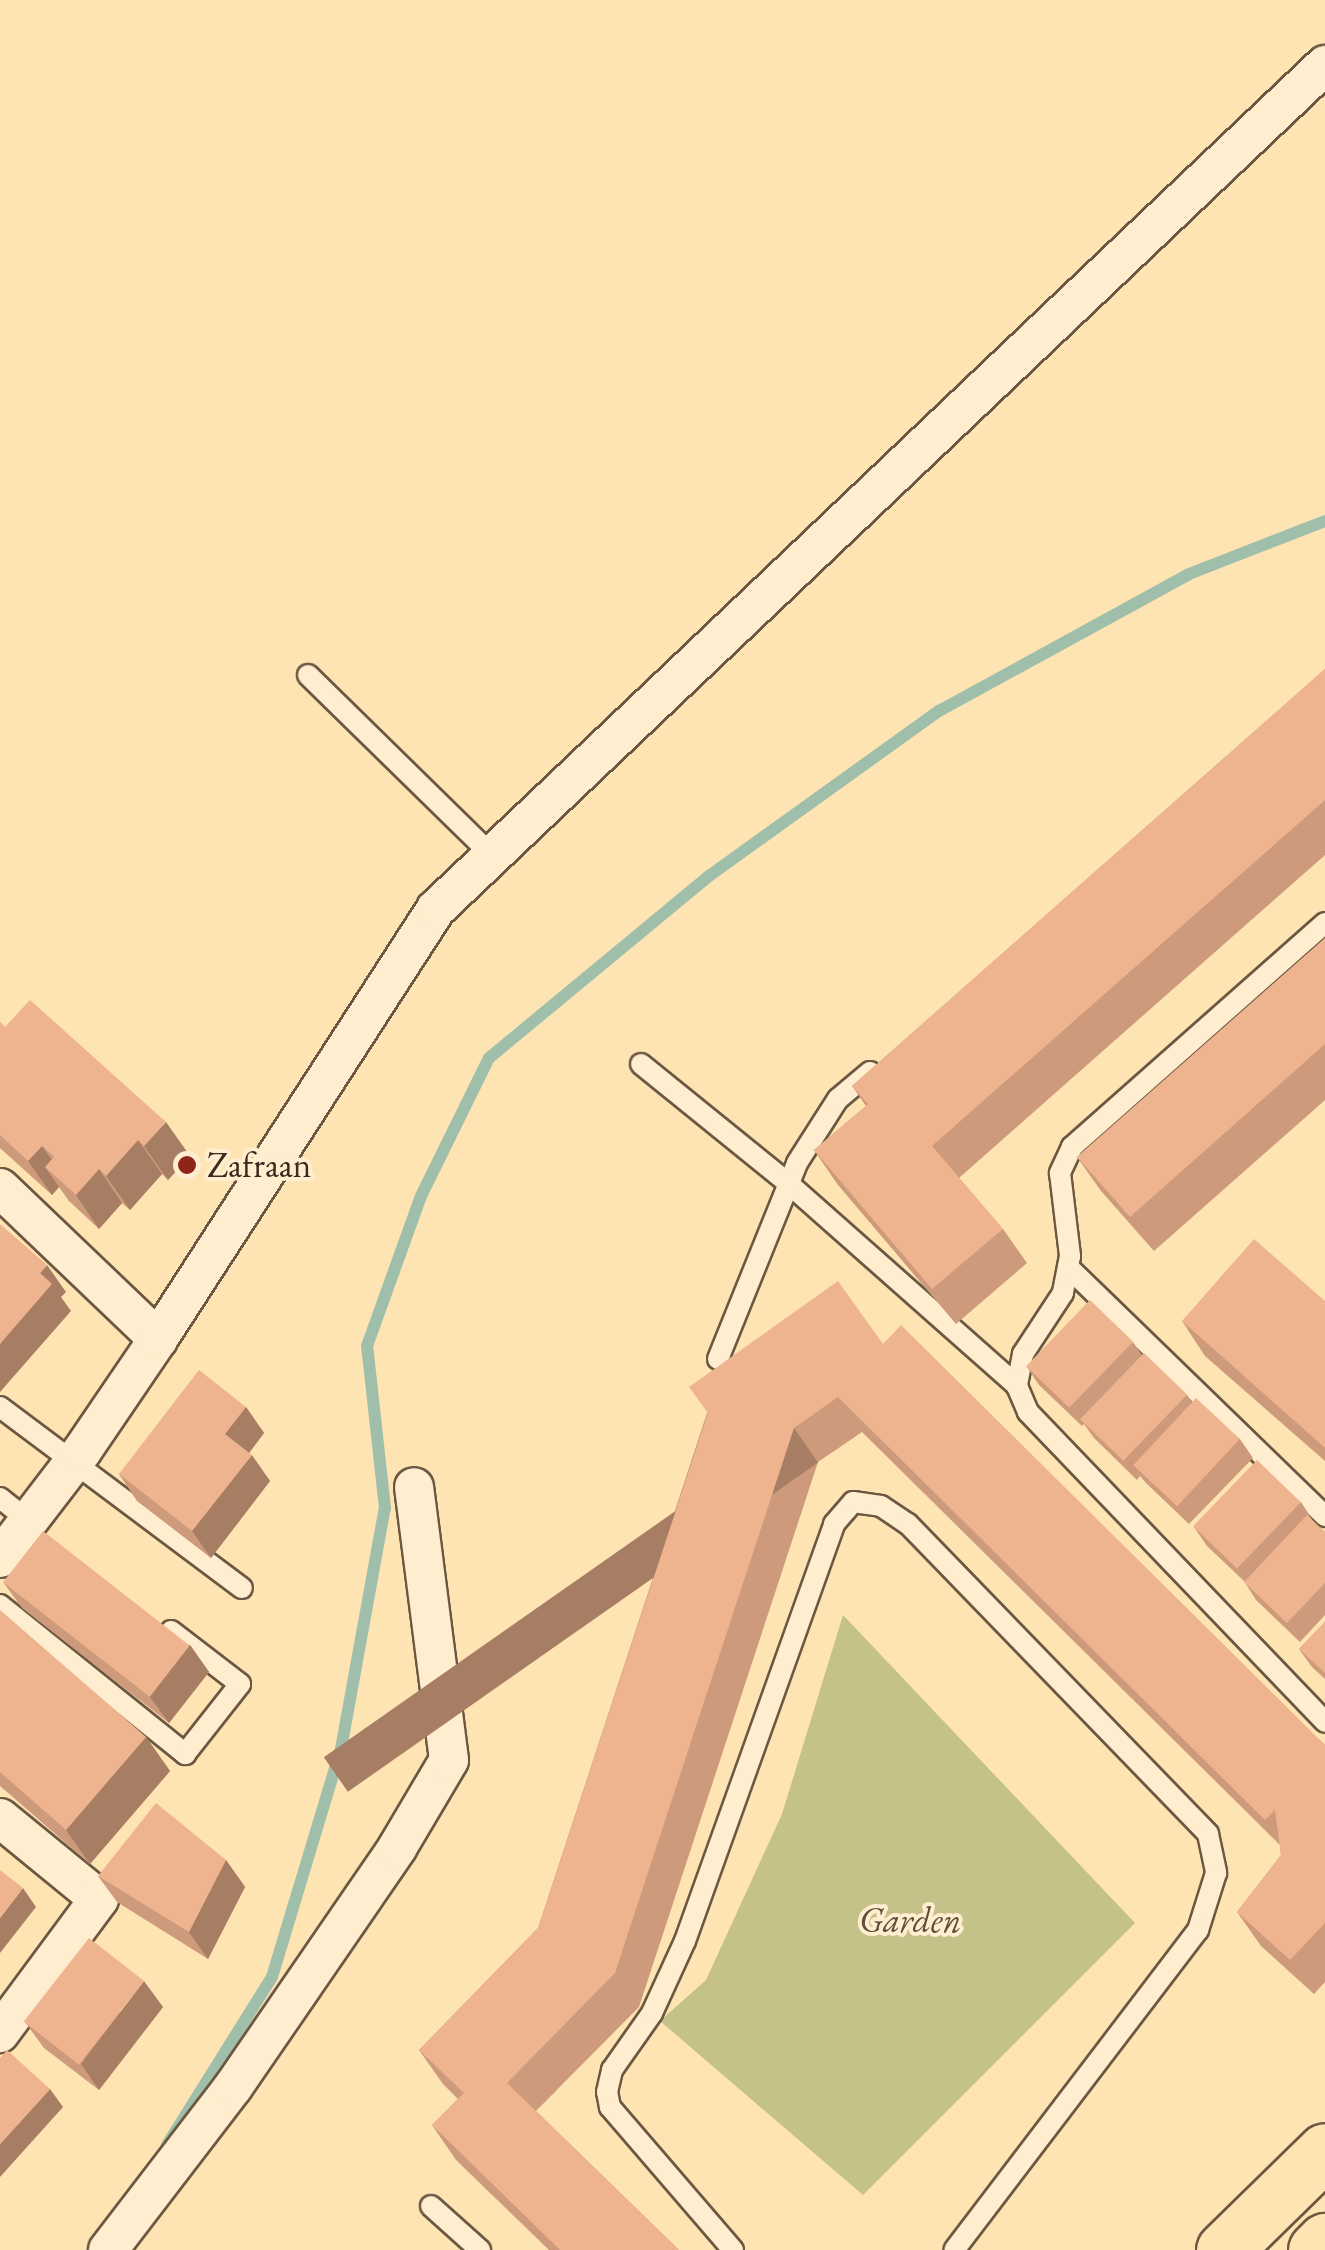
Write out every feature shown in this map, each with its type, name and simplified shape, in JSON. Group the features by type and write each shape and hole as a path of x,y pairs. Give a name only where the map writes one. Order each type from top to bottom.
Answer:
{"main road":[{"path":"1224,2250 1325,2151"},
{"path":"1316,2250 1325,2242"}],"street":[{"path":"0,1558 73,1463 158,1339 436,909 1325,65"},
{"path":"0,1188 158,1339"},
{"path":"108,2250 233,2087 397,1848 449,1760 414,1486"},
{"path":"0,1818 99,1899 0,2033"}],"lane":[{"path":"308,675 492,855"},
{"path":"1017,1386 1023,1354 1063,1293 1068,1266 1060,1173 1072,1147 1325,923"},
{"path":"718,1360 789,1184 838,1099 882,1061"},
{"path":"641,1064 789,1184 1017,1386 1028,1412 1325,1722"},
{"path":"1068,1266 1325,1516"},
{"path":"0,1407 242,1588"},
{"path":"734,2250 610,2107 607,2092 612,2070 652,2013 686,1940 834,1524 853,1502 881,1506 908,1524 1208,1834 1216,1873 1198,1930 954,2250"},
{"path":"0,1605 186,1754 240,1684 152,1616"},
{"path":"431,2206 480,2250"}],"green space":[{"name":"Garden","path":"843,1615 1135,1923 863,2195 660,2021 706,1980 782,1814"}],"building":[{"path":"1325,669 1325,800 932,1146 1003,1229 932,1289 814,1150 868,1104 852,1086"},
{"path":"1325,938 1325,1044 1130,1217 1077,1157"},
{"path":"30,1000 166,1122 144,1146 138,1140 106,1176 99,1169 76,1195 45,1167 54,1157 42,1146 28,1161 0,1135 0,1022 5,1027"},
{"path":"0,1224 47,1265 40,1273 52,1284 0,1344"},
{"path":"1254,1239 1325,1301 1325,1448 1182,1321"},
{"path":"838,1281 883,1344 901,1325 1325,1745 1325,1923 1290,1960 1237,1912 1281,1855 1275,1810 1265,1820 838,1397 794,1428 615,1973 507,2083 679,2250 560,2250 432,2125 464,2093 419,2050 538,1928 708,1413 689,1387"},
{"path":"1090,1300 1133,1342 1069,1408 1026,1366"},
{"path":"1144,1353 1187,1395 1123,1461 1080,1419"},
{"path":"199,1370 246,1407 225,1434 252,1455 192,1531 119,1474"},
{"path":"1196,1398 1240,1439 1177,1506 1133,1465"},
{"path":"1257,1460 1301,1502 1237,1569 1193,1526"},
{"path":"1307,1515 1325,1532 1325,1583 1287,1623 1244,1582"},
{"path":"43,1531 190,1646 150,1697 3,1582"},
{"path":"0,1610 146,1737 66,1830 0,1772"},
{"path":"1325,1622 1325,1673 1299,1649"},
{"path":"156,1803 226,1860 189,1932 98,1876"},
{"path":"0,1870 23,1888 0,1918"},
{"path":"89,1938 144,1981 79,2065 24,2022"},
{"path":"7,2050 50,2089 0,2144 0,2058"}],"waterway":[{"path":"167,2145 272,1977 341,1749 385,1508 367,1346 421,1196 489,1058 709,876 939,711 1189,574 1325,521"}],"place":[{"name":"Zafraan","path":"187,1165"}]}
